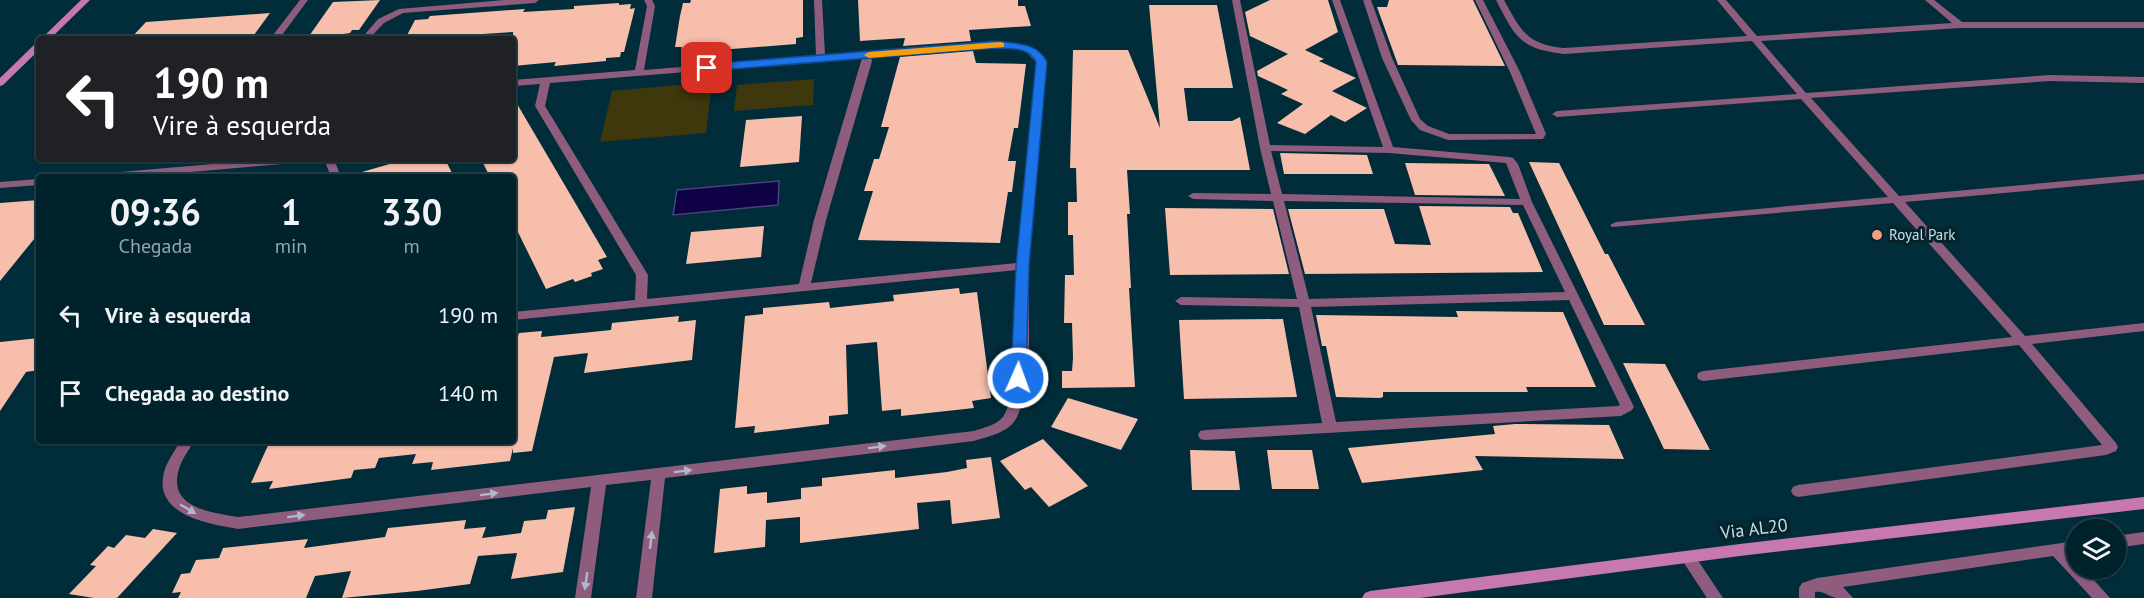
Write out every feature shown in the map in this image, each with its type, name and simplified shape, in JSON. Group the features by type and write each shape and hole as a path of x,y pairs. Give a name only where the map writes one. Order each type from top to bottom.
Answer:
{"street":[{"path":"48,36 86,0"},
{"path":"276,36 304,0"},
{"path":"367,36 384,17 402,11 535,0"},
{"path":"639,73 651,6 648,0"},
{"path":"818,0 821,58"},
{"path":"1236,0 1265,148 1304,303 1330,427"},
{"path":"1336,0 1389,150"},
{"path":"1367,0 1387,58 1416,120 1424,128 1448,137 1539,137 1542,134 1515,72 1479,0"},
{"path":"1500,0 1517,32 1527,43 1550,50 1564,51 1960,25 2144,26"},
{"path":"1721,0 1802,94 1899,199 2107,439 2111,447 2106,450 1798,491"},
{"path":"1929,0 1960,25"},
{"path":"185,444 172,470 171,492 182,508 208,518 238,523 974,436 994,430 1009,419 1015,403 1018,378 1023,266 1041,62 1038,54 1022,47 996,45 516,83"},
{"path":"0,83 36,48"},
{"path":"804,287 820,220 867,61 866,55"},
{"path":"1557,114 1802,94 2050,78 2144,80"},
{"path":"546,81 540,106 642,275 641,303"},
{"path":"1205,435 1621,411 1627,407 1527,202 1514,164 1509,160 1389,150 1265,148"},
{"path":"171,174 278,162"},
{"path":"1616,225 2144,177"},
{"path":"0,185 36,182"},
{"path":"1193,196 1527,202"},
{"path":"516,316 1023,266"},
{"path":"1181,301 1304,303 1573,296"},
{"path":"1703,376 2144,327"},
{"path":"644,598 659,473"},
{"path":"583,598 599,481"},
{"name":"Via AL20","path":"1370,598 1688,557 2144,503"},
{"path":"2126,540 2144,538"},
{"path":"1807,598 1807,588 1817,584 1859,580 2066,548"},
{"path":"2055,549 2102,598"},
{"path":"1688,557 1715,598"},
{"path":"1817,584 1835,589 1845,598 1851,584 1859,580"}],"shaded area":[{"path":"814,79 813,105 734,111 737,85"},
{"path":"712,82 706,133 600,142 612,91"},
{"path":"779,181 778,205 673,215 677,190"}],"building":[{"path":"380,0 359,30 352,30 340,36 309,36 333,2"},
{"path":"691,0 803,0 803,37 796,38 796,44 681,53 682,47 675,47 680,16 683,3 690,3"},
{"path":"858,0 1018,0 1018,6 1025,6 1031,26 969,30 971,41 903,46 905,38 860,41"},
{"path":"1270,0 1328,0 1338,32 1305,50 1324,59 1319,61 1356,78 1332,91 1367,108 1345,122 1331,115 1305,134 1277,123 1303,104 1281,94 1288,90 1258,76 1257,71 1288,54 1250,36 1245,12"},
{"path":"1389,0 1473,0 1505,66 1398,65 1377,7 1387,7"},
{"path":"619,3 619,5 631,4 630,9 635,8 624,52 621,52 620,57 606,58 606,61 554,66 556,62 516,66 516,36 513,36 513,32 407,36 415,20 428,19 430,16 525,9 523,12 574,9 574,6"},
{"path":"1149,5 1217,5 1233,88 1184,88 1188,121 1232,121 1240,117 1250,170 1127,170 1130,214 1127,214 1131,288 1129,288 1135,387 1062,388 1062,371 1072,371 1073,358 1072,323 1064,323 1065,275 1074,275 1073,235 1068,235 1068,202 1077,202 1076,168 1070,168 1073,50 1128,50 1160,128"},
{"path":"270,13 253,36 133,36 146,22"},
{"path":"973,51 976,63 1026,64 1018,128 1014,128 1008,161 1016,161 1012,192 1008,192 1000,243 858,240 873,191 864,191 874,159 879,159 889,127 881,127 900,57"},
{"path":"516,102 607,257 598,260 603,269 575,282 573,279 546,289 516,228 516,174 488,174 482,162 516,162"},
{"path":"802,116 799,162 740,167 746,120"},
{"path":"1280,153 1367,155 1373,174 1284,174"},
{"path":"397,162 446,162 452,174 362,174 362,172"},
{"path":"1529,162 1559,163 1605,254 1608,254 1645,325 1604,325"},
{"path":"1405,163 1489,164 1505,196 1415,195"},
{"path":"36,200 36,237 0,281 0,203"},
{"path":"1419,206 1510,207 1513,213 1518,213 1543,272 1305,274 1288,209 1384,209 1395,244 1431,245"},
{"path":"1165,208 1273,209 1289,274 1170,275"},
{"path":"764,226 761,257 686,264 691,232"},
{"path":"959,288 960,294 977,292 991,398 972,401 974,408 901,416 901,409 882,411 877,342 846,345 848,414 829,416 829,424 754,433 755,426 735,428 745,316 763,314 763,308 829,302 830,308 894,301 893,295"},
{"path":"1456,311 1563,312 1596,387 1526,387 1528,392 1383,392 1383,397 1380,398 1336,397 1326,346 1322,346 1316,315 1458,317"},
{"path":"679,316 678,322 696,320 692,360 584,373 588,353 554,357 532,451 513,453 513,448 510,461 431,470 433,462 412,464 416,454 379,458 375,468 354,470 351,478 269,489 273,481 251,483 269,444 516,444 516,343 519,333 542,331 541,337 611,330 612,323"},
{"path":"1283,319 1297,397 1184,399 1179,320"},
{"path":"36,338 36,370 26,372 0,411 0,342"},
{"path":"1623,363 1665,364 1710,450 1664,449"},
{"path":"1068,398 1138,419 1121,450 1051,427"},
{"path":"1515,424 1609,425 1624,459 1475,456 1483,470 1362,483 1348,448 1495,434 1493,426"},
{"path":"1043,439 1088,486 1049,507 1031,487 1025,490 1000,461"},
{"path":"1190,450 1235,451 1240,490 1192,490"},
{"path":"1267,450 1312,450 1319,489 1272,489"},
{"path":"991,457 1000,518 952,524 950,500 917,503 919,529 800,543 800,517 766,520 765,547 714,553 720,489 747,486 747,494 767,492 767,503 801,499 801,488 822,486 822,478 895,470 895,478 947,472 967,468 966,460"},
{"path":"575,507 563,572 511,579 517,553 478,556 470,584 417,591 342,598 351,571 315,576 306,598 178,598 181,592 172,593 181,574 190,573 196,560 219,558 223,548 308,539 304,548 385,537 388,528 466,520 464,529 486,527 482,538 521,533 524,521 546,519 548,510"},
{"path":"153,529 177,533 117,598 94,598 69,594 96,566 90,565 108,546 114,548 126,535 145,538"}],"slow traffic":[{"path":"869,55 1000,45"}],"place":[{"name":"Royal Park","path":"1877,235"}],"route":[{"path":"707,68 996,45 1016,45 1038,54 1041,62 1023,266 1018,378"}]}
